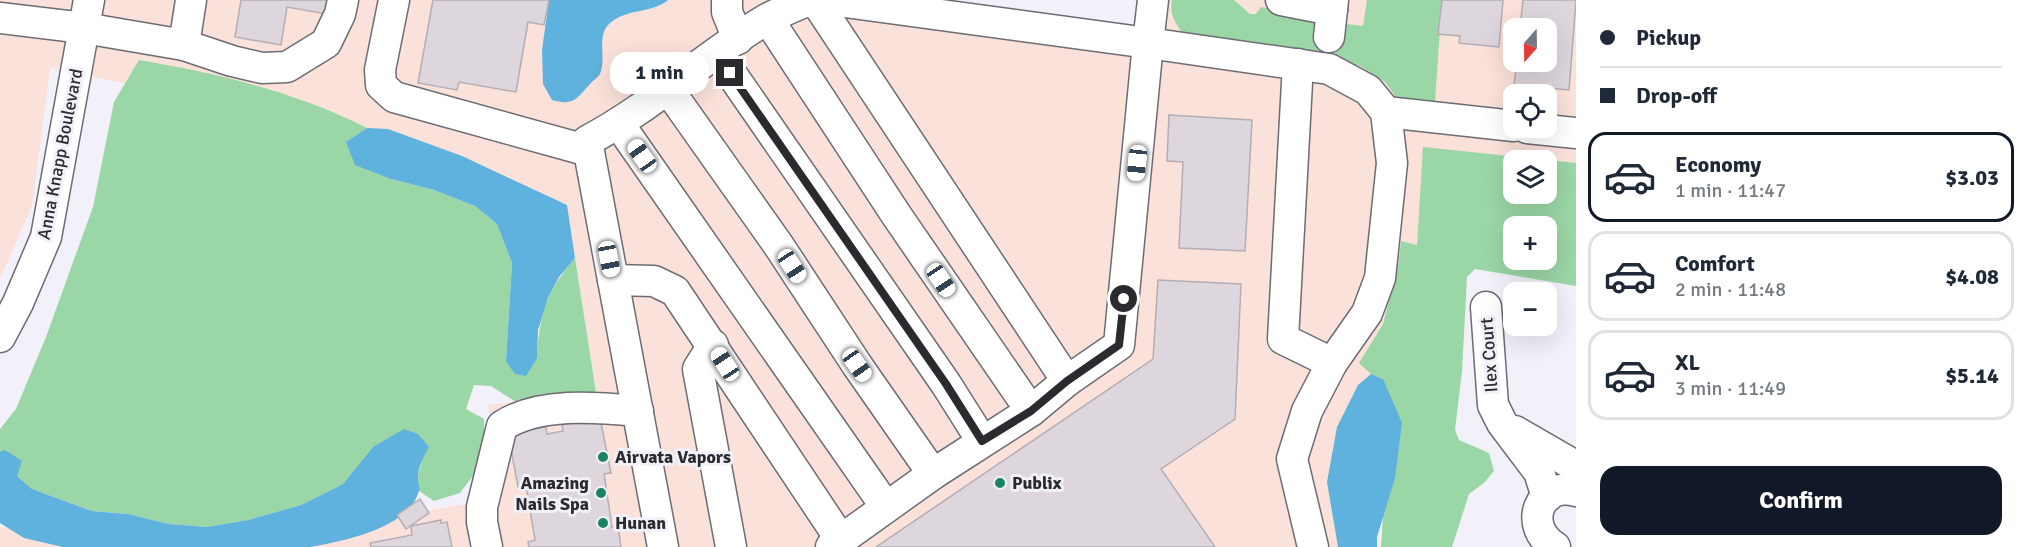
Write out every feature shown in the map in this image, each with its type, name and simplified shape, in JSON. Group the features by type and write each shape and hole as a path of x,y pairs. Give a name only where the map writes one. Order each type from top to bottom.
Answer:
{"street":[{"path":"183,45 191,0"},
{"path":"12,12 86,14 232,61 262,68 287,67 326,43 340,14 342,0"},
{"path":"394,0 380,70 381,85 394,97 589,151"},
{"path":"727,0 727,46 982,441"},
{"path":"663,547 587,141 619,124 768,19 809,0"},
{"path":"815,0 1067,381"},
{"path":"830,0 1329,69 1368,90 1386,112 1392,163 1380,278 1367,313 1332,363 1307,411 1292,459 1313,547"},
{"path":"613,280 654,281 675,291 712,345 836,544 933,474 1031,411 1067,381 1119,345 1153,0"},
{"path":"1281,0 1331,16"},
{"name":"Anna Knapp Boulevard","path":"0,337 18,303 46,237 86,14"},
{"path":"768,19 897,216 1031,411"},
{"path":"1298,64 1283,339 1332,363"},
{"path":"668,89 779,246 857,365 933,474"},
{"path":"1386,112 1503,125"},
{"path":"619,124 886,507"},
{"path":"1557,131 1576,133"},
{"name":"Ilex Court","path":"1486,307 1493,405 1502,423 1539,472 1547,497"},
{"path":"712,345 698,369 731,547"},
{"path":"487,547 482,522 482,507 502,426 515,417 538,412 594,406 638,411"},
{"path":"1502,423 1572,464 1576,472"},
{"path":"1555,547 1545,540 1538,530 1539,506 1557,490 1576,490"}],"shaded area":[{"path":"0,0 830,0 1147,43 1153,0 1576,0 1576,265 1557,262 1557,216 1503,216 1503,228 1417,245 1414,291 1333,449 1342,547 211,547 501,498 488,405 596,391 567,205 333,126 50,68 32,206 0,279"},
{"path":"0,526 2,527 162,547 0,547"}],"green space":[{"path":"1172,0 1234,0 1250,14 1256,14 1261,7 1318,19 1316,39 1319,48 1332,50 1341,42 1346,24 1363,26 1367,0 1442,0 1435,102 1428,102 1425,128 1411,130 1397,124 1398,100 1385,82 1360,66 1183,34 1172,14"},
{"path":"139,60 256,85 340,115 367,128 346,142 391,179 434,190 475,206 497,224 512,263 506,361 537,358 540,329 546,304 551,292 575,258 596,392 516,402 491,386 474,385 466,409 484,419 484,451 475,473 460,493 434,501 419,491 418,475 423,457 373,447 343,484 301,505 248,520 207,527 169,524 128,514 92,511 32,489 17,476 0,452 0,429 16,409 46,337 93,207 114,102"},
{"path":"1423,147 1503,155 1503,204 1557,204 1557,161 1576,163 1576,286 1475,269 1467,277 1462,371 1455,430 1459,440 1489,453 1494,471 1484,483 1469,494 1452,547 1381,547 1390,402 1383,379 1371,374 1359,363 1383,324 1398,267 1401,241 1417,245"}],"water":[{"path":"549,0 668,0 654,7 623,15 609,24 603,35 603,61 600,74 574,100 559,102 552,100 543,84 542,50"},
{"path":"367,128 388,129 462,156 567,205 575,258 559,277 548,298 538,330 537,358 526,376 515,374 506,361 512,263 497,224 475,206 434,190 391,179 355,165 346,142"},
{"path":"1371,374 1383,379 1402,423 1395,478 1377,537 1377,547 1338,547 1327,482 1337,427 1358,385"},
{"path":"404,429 418,434 429,447 419,469 419,491 413,504 388,524 339,541 310,547 63,547 24,538 0,523 0,452 5,450 22,461 17,476 32,489 92,511 128,514 169,524 207,527 248,520 301,505 343,484 373,447"}],"building":[{"path":"241,0 335,0 332,15 287,7 281,45 235,37"},
{"path":"433,0 549,0 544,25 528,22 516,92 459,82 457,90 418,83"},
{"path":"1442,0 1503,0 1499,47 1459,43 1460,36 1438,34"},
{"path":"1523,0 1576,0 1569,90 1557,89 1557,84 1514,84 1516,72 1557,72 1557,18 1521,18"},
{"path":"1169,115 1252,120 1245,251 1179,248 1183,162 1167,161"},
{"path":"1158,280 1241,284 1235,419 1161,469 1215,547 876,547 1153,359"},
{"path":"600,418 611,473 604,474 612,527 618,526 621,547 529,547 528,542 535,540 526,486 518,487 508,433 546,427 547,434 563,431 562,425"},
{"path":"420,499 429,513 406,529 397,515"},
{"path":"441,520 441,523 447,522 452,547 371,547 370,543 412,535 411,526"}],"place":[{"name":"Airvata Vapors","path":"603,457"},
{"name":"Publix","path":"1000,483"},
{"name":"Amazing Nails Spa","path":"601,493"},
{"name":"Hunan","path":"603,523"}],"route":[{"path":"730,73 946,384 982,441 1031,411 1067,381 1119,345 1124,299"}]}
